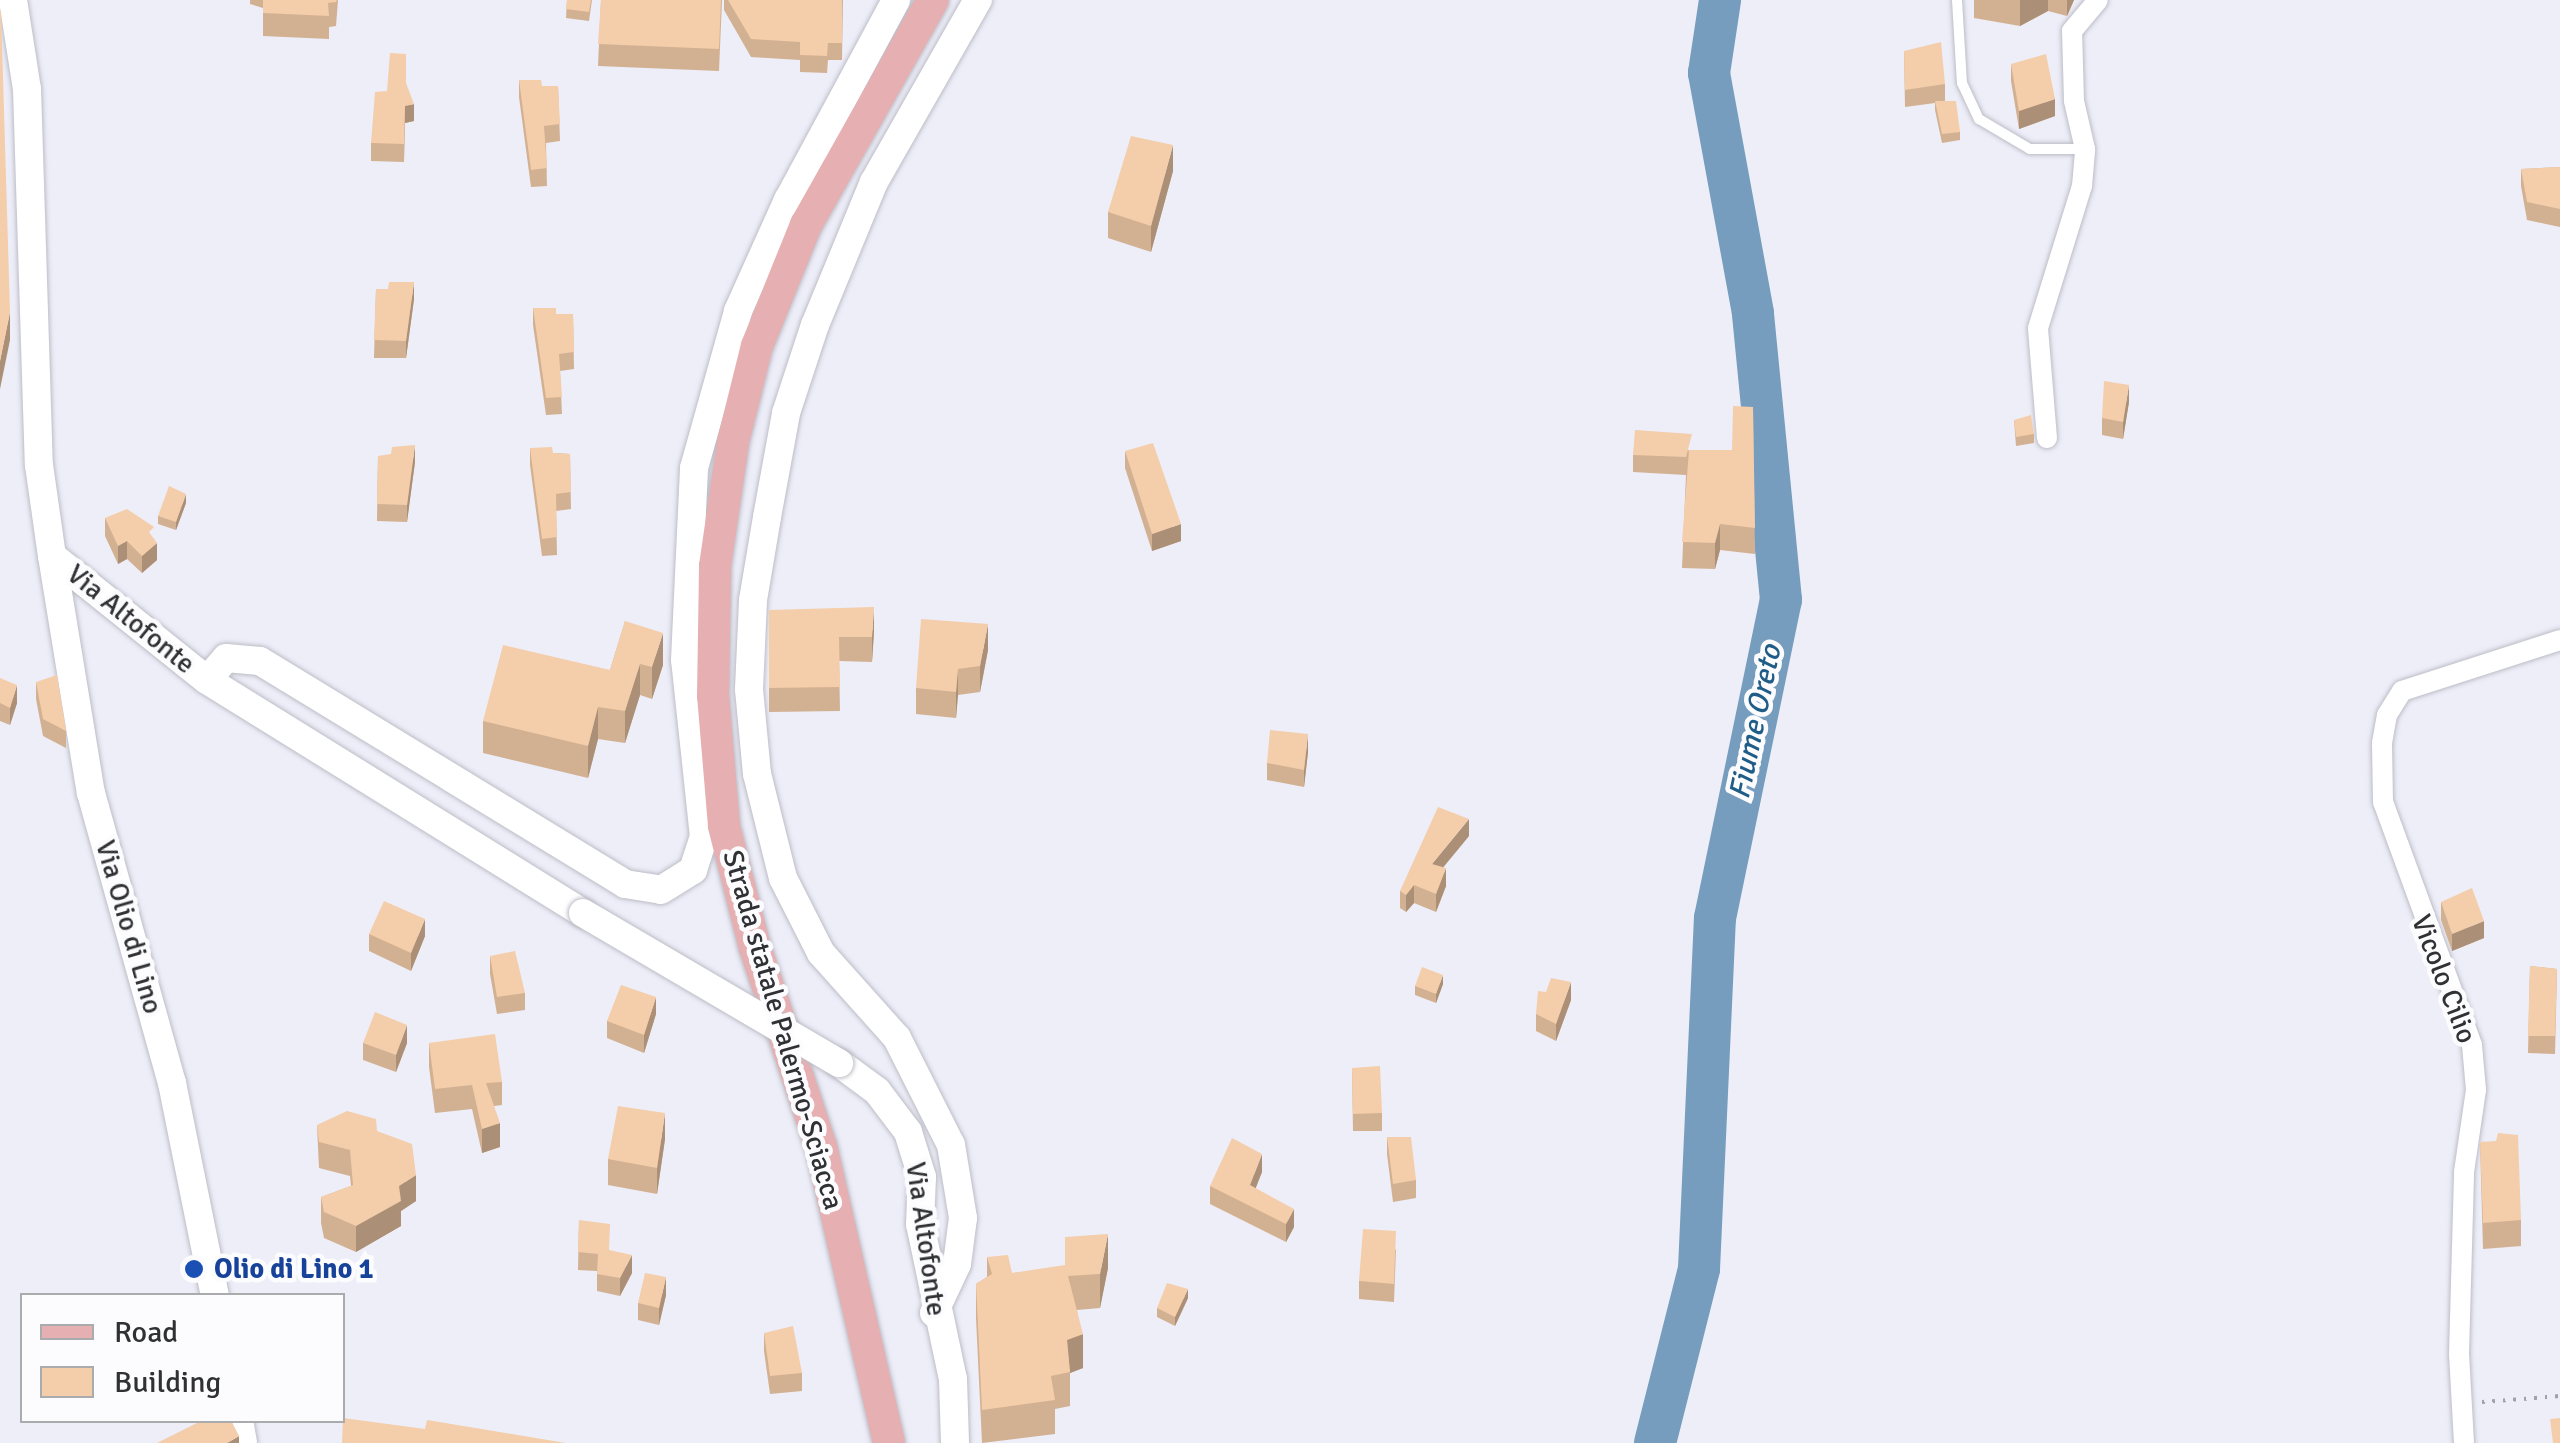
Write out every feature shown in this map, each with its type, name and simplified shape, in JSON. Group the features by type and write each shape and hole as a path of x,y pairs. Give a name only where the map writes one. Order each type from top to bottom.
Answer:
{"main road":[{"name":"Via Altofonte","path":"12,0 27,89 39,465 52,556 206,680 582,913 839,1063 877,1091 908,1132 922,1177 920,1224 934,1312 953,1379 955,1443"},
{"path":"206,680 226,658 260,661 624,884 661,890 693,870 704,838 685,660 694,468 738,311 788,200 896,0"},
{"name":"Strada statale Palermo-Sciacca","path":"888,1443 821,1148 755,948 724,826 713,696 715,566 733,442 757,346 806,226 934,0"},
{"path":"934,1312 957,1264 962,1218 950,1145 897,1038 822,953 783,878 757,774 749,689 753,600 776,465 815,326 874,182 978,0"},
{"name":"Via Olio di Lino","path":"52,556 91,792 172,1084 214,1293"}],"street":[{"path":"2047,438 2038,328 2082,186 2085,148 2074,101 2072,30 2098,0"},
{"name":"Vicolo Cilio","path":"2464,1443 2459,1354 2464,1172 2476,1090 2472,1045 2383,802 2382,744 2387,716 2402,692 2560,640"}],"lane":[{"path":"1957,0 1962,83 1979,119 2030,149 2085,148"}],"path":[{"path":"2462,1404 2560,1396"}],"building":[{"path":"263,0 337,0 328,3 329,16 263,13"},
{"path":"567,0 591,0 589,12 566,9"},
{"path":"601,0 721,0 719,49 598,44"},
{"path":"728,0 842,0 842,43 828,43 827,56 800,55 800,42 751,39"},
{"path":"1,10 10,312 0,361 0,13"},
{"path":"1941,42 1945,84 1905,90 1904,51"},
{"path":"390,53 406,54 406,83 414,104 405,106 404,144 371,143 375,92 387,91"},
{"path":"2046,54 2055,99 2019,111 2011,64"},
{"path":"519,80 541,80 542,86 558,86 560,124 544,126 547,168 531,170"},
{"path":"1935,101 1956,101 1960,132 1942,134"},
{"path":"1131,136 1173,145 1151,226 1108,212"},
{"path":"2560,167 2560,209 2527,202 2521,169"},
{"path":"389,282 414,282 406,341 374,340 376,289 388,289"},
{"path":"533,308 556,308 556,314 573,314 574,352 559,354 562,397 546,398"},
{"path":"2104,381 2129,385 2123,422 2102,418"},
{"path":"1733,406 1753,407 1755,528 1720,524 1715,543 1682,542 1689,450 1732,450"},
{"path":"2031,415 2034,434 2016,437 2014,420"},
{"path":"1635,430 1692,434 1686,457 1633,455"},
{"path":"1153,443 1181,524 1152,534 1125,451"},
{"path":"415,445 407,505 377,504 378,456 391,454 392,447"},
{"path":"552,447 553,453 570,454 571,492 556,494 557,537 542,539 530,448"},
{"path":"169,486 186,494 176,522 158,516"},
{"path":"127,509 154,527 149,532 157,543 142,556 127,541 118,546 105,518"},
{"path":"874,607 872,637 839,637 840,687 769,688 769,610"},
{"path":"921,619 988,624 980,666 958,669 956,692 916,688"},
{"path":"625,621 663,633 652,667 640,664 625,711 598,707 588,746 483,721 503,645 610,670"},
{"path":"57,675 66,731 43,719 36,682"},
{"path":"0,678 17,685 10,708 0,703"},
{"path":"1270,730 1308,734 1304,770 1267,763"},
{"path":"1438,807 1469,819 1432,864 1446,868 1436,894 1414,885 1406,895 1400,891"},
{"path":"2472,888 2484,921 2452,934 2441,902"},
{"path":"384,901 425,919 411,953 369,934"},
{"path":"515,951 525,993 497,997 490,956"},
{"path":"2530,966 2557,969 2555,1036 2528,1036"},
{"path":"1422,967 1443,975 1436,994 1415,986"},
{"path":"1551,978 1571,982 1556,1024 1536,1014 1538,991 1546,992"},
{"path":"621,985 656,997 644,1035 607,1021"},
{"path":"375,1012 407,1025 396,1055 363,1043"},
{"path":"495,1034 502,1082 486,1083 500,1123 482,1129 472,1085 435,1089 429,1043"},
{"path":"1380,1066 1382,1113 1353,1114 1352,1068"},
{"path":"618,1106 665,1113 657,1168 608,1159"},
{"path":"347,1111 376,1119 377,1131 412,1144 416,1175 399,1186 401,1201 356,1226 324,1212 321,1197 353,1185 350,1150 319,1142 317,1125"},
{"path":"2498,1133 2518,1135 2521,1220 2483,1223 2480,1142 2496,1141"},
{"path":"1387,1137 1411,1137 1416,1180 1393,1184"},
{"path":"1232,1138 1262,1154 1250,1185 1294,1209 1286,1224 1210,1186"},
{"path":"579,1220 610,1224 609,1250 632,1255 620,1278 597,1274 598,1254 578,1252"},
{"path":"1363,1229 1396,1231 1394,1284 1359,1281"},
{"path":"1108,1234 1100,1274 1068,1276 1083,1334 1067,1340 1070,1372 1051,1376 1055,1400 982,1410 976,1284 992,1274 987,1257 1008,1255 1012,1273 1065,1265 1065,1237"},
{"path":"645,1273 666,1277 659,1308 638,1303"},
{"path":"1167,1283 1188,1289 1175,1317 1157,1308"},
{"path":"793,1326 802,1373 770,1376 764,1333"},
{"path":"345,1418 425,1429 427,1420 566,1443 342,1443"},
{"path":"2560,1418 2560,1443 2553,1443 2550,1419"},
{"path":"197,1423 232,1423 239,1436 227,1443 157,1443"}],"waterway":[{"name":"Fiume Oreto","path":"1655,1443 1699,1269 1715,918 1781,600 1753,313 1709,73 1720,0"}],"place":[{"name":"Olio di Lino 1","path":"194,1269"}]}
